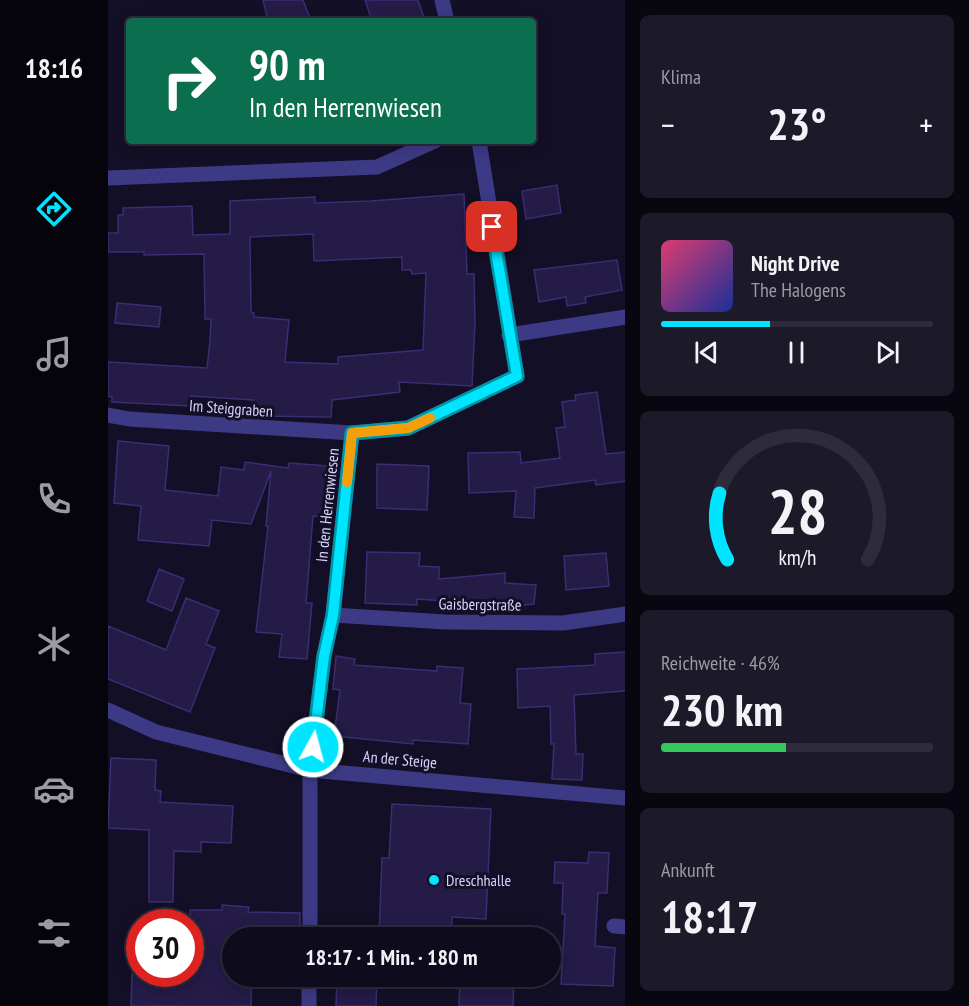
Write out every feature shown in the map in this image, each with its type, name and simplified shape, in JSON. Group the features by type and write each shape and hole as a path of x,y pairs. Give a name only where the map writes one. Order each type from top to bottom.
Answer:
{"street":[{"path":"442,0 446,18"},
{"path":"108,178 377,167 428,144"},
{"path":"479,144 509,335 625,317"},
{"name":"In den Herrenwiesen","path":"309,927 310,770 324,656 333,615 352,433 408,428 517,376 509,335"},
{"name":"Im Steiggraben","path":"108,415 129,419 352,433"},
{"name":"Gaisbergstraße","path":"333,615 445,622 563,623 625,614"},
{"name":"An der Steige","path":"108,710 156,732 310,770 625,798"},
{"path":"309,987 309,1006"}],"building":[{"path":"263,0 303,0 310,18 267,18"},
{"path":"365,0 418,0 424,18 371,18"},
{"path":"557,185 561,213 526,219 522,191"},
{"path":"464,194 467,274 474,274 475,323 472,386 399,382 400,392 332,400 331,417 252,416 253,400 191,396 190,406 112,402 112,397 108,396 108,362 207,368 210,340 211,319 205,319 204,254 144,255 144,252 108,252 108,233 118,233 118,215 123,215 123,208 192,206 193,235 230,234 230,201 315,197 315,203","holes":["313,234 314,261 402,257 402,270 411,270 412,274 426,273 423,350 338,357 338,364 285,362 289,320 254,317 254,313 251,312 250,237"]},
{"path":"617,260 622,290 585,297 586,303 567,306 566,297 539,302 534,270"},
{"path":"117,303 161,307 159,327 115,323"},
{"path":"597,392 606,454 625,452 625,481 596,485 595,480 535,488 534,518 514,517 516,491 469,493 468,453 520,452 521,463 560,458 556,428 565,427 562,402 576,400 575,395"},
{"path":"118,441 169,446 165,490 218,496 221,467 244,470 245,462 288,468 289,463 328,466 324,517 313,516 306,603 312,603 307,659 279,657 282,634 256,632 268,526 266,526 271,471 251,524 212,520 209,546 138,540 141,506 114,503"},
{"path":"377,464 429,466 427,510 377,508"},
{"path":"367,552 420,553 419,566 439,567 439,579 505,573 505,583 536,585 534,604 460,611 459,602 417,599 417,605 365,603"},
{"path":"606,553 609,586 566,590 564,556"},
{"path":"159,569 184,579 172,611 147,601"},
{"path":"186,598 219,611 206,644 215,648 190,712 108,679 108,626 166,650"},
{"path":"625,652 625,691 574,695 576,754 583,754 582,780 552,779 554,744 551,744 550,706 518,708 517,669 595,665 595,654"},
{"path":"336,656 355,659 354,665 437,671 437,666 463,668 460,703 471,704 468,744 413,740 413,744 334,736 340,690 333,689"},
{"path":"111,758 156,760 155,790 161,791 160,802 233,806 231,843 201,842 201,852 174,851 173,902 149,902 149,830 108,828"},
{"name":"Dreschhalle","path":"392,804 491,809 486,919 452,917 452,927 379,927 382,858 389,858"},
{"path":"589,852 609,853 607,893 598,893 595,946 615,948 613,986 561,984 565,914 562,914 563,883 554,883 555,862 588,863"},
{"path":"222,905 249,907 248,912 300,913 300,927 222,927 222,987 251,987 251,1006 131,1006 132,987 204,987 204,910 222,910"},
{"path":"337,987 377,987 376,1006 336,1006"},
{"path":"460,987 514,987 513,1006 459,1006"}],"slow traffic":[{"path":"347,482 352,433 408,428 430,418"}],"place":[{"name":"Dreschhalle","path":"434,880"}],"route":[{"path":"313,747 324,656 333,615 352,433 408,428 517,376 492,227"}]}
